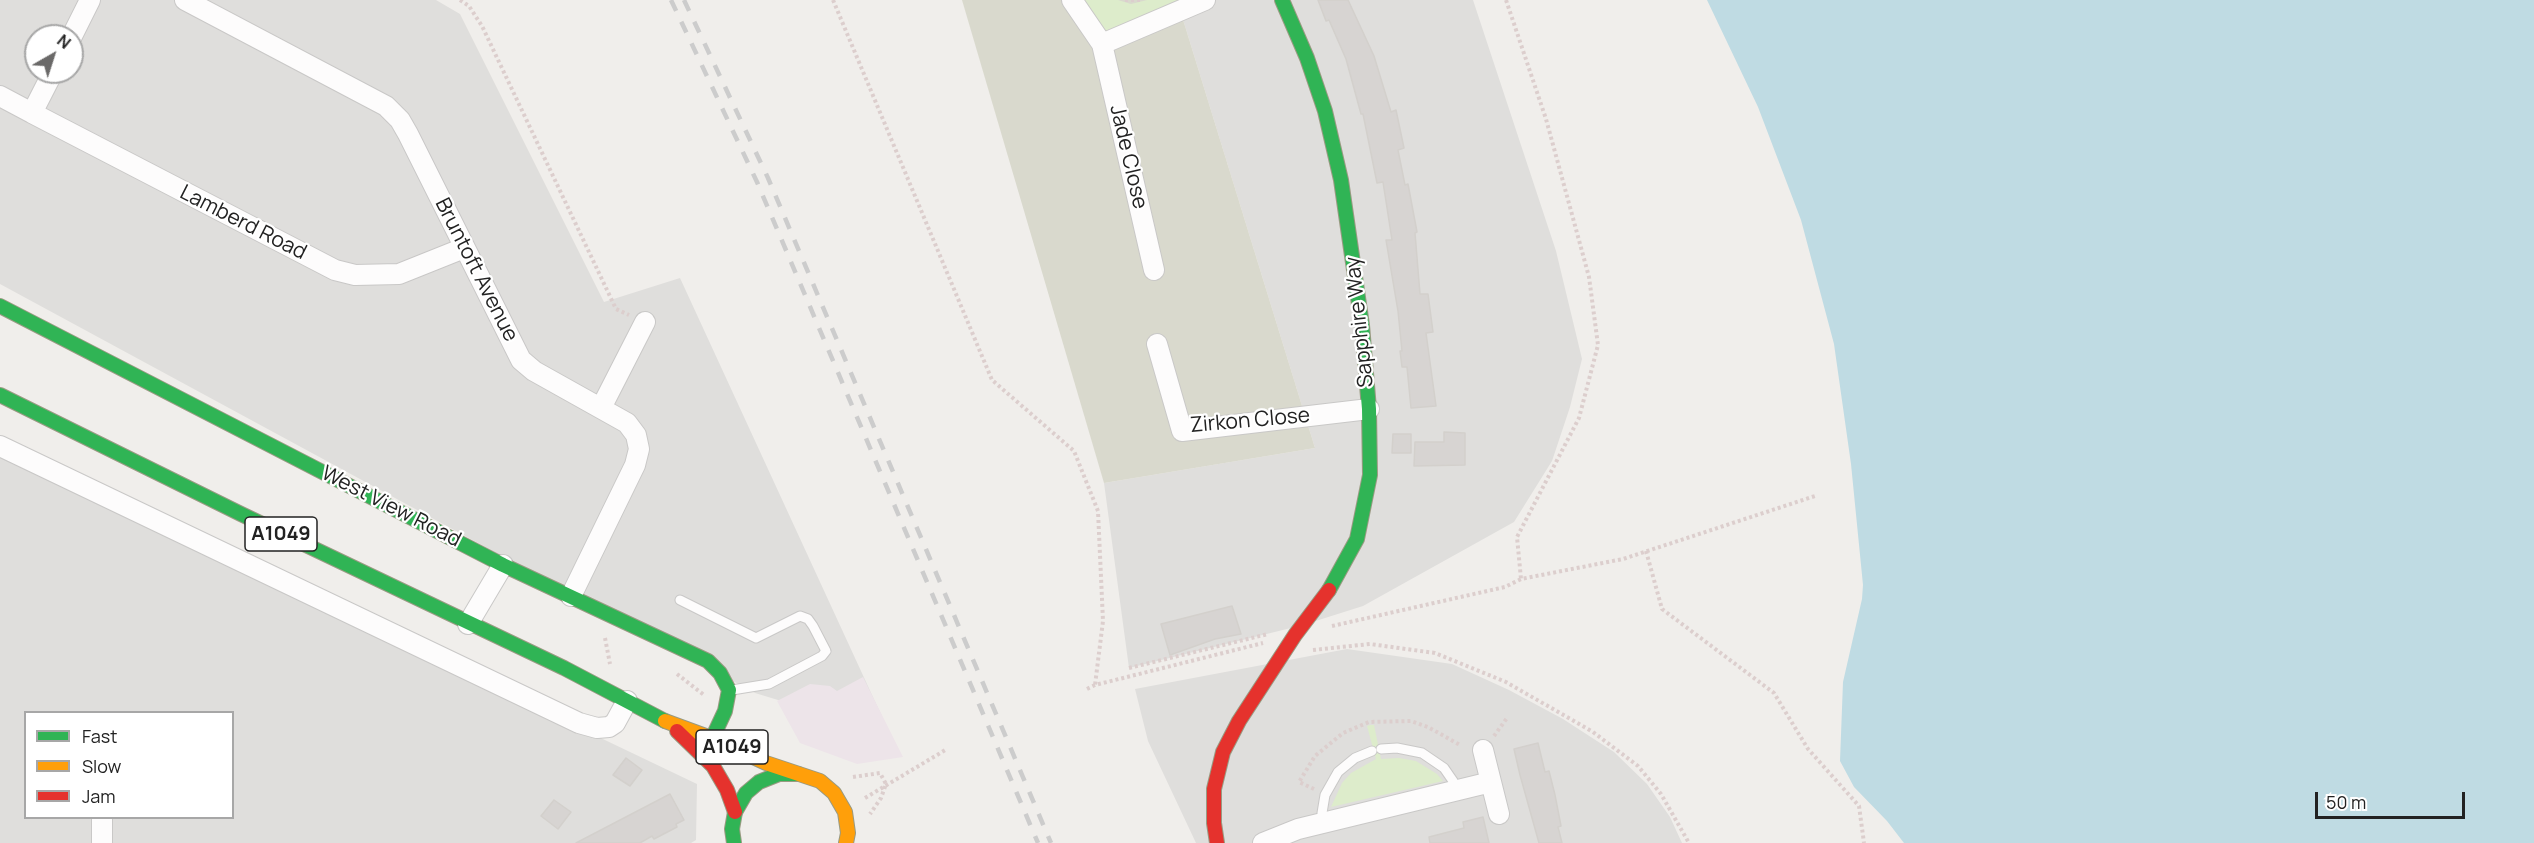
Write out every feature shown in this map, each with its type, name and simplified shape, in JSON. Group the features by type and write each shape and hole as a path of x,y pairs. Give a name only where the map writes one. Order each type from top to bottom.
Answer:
{"street":[{"path":"78,24 90,0"},
{"name":"Bruntoft Avenue","path":"185,0 386,106 400,120 408,134 521,360 534,371 627,423 636,435 639,449 635,465 571,596"},
{"path":"1072,0 1102,44 1205,0"},
{"name":"Sapphire Way","path":"1217,843 1214,823 1214,789 1223,752 1239,721 1295,635 1335,582 1357,539 1370,475 1369,409 1355,272 1341,180 1321,100 1307,57 1282,0"},
{"name":"Jade Close","path":"1102,44 1154,270"},
{"path":"32,113 47,84"},
{"name":"Lamberd Road","path":"0,96 334,270 355,275 399,274 464,248"},
{"name":"West View Road","path":"0,306 503,565 708,662 720,673 729,690"},
{"path":"601,408 645,322"},
{"name":"Zirkon Close","path":"1157,344 1182,431 1369,409"},
{"name":"A1049","path":"0,395 468,624 564,668 663,720 714,739 766,763 801,774"},
{"path":"0,446 579,723 597,728 609,727 615,723 627,701"},
{"path":"468,624 503,565"},
{"path":"704,756 714,739 725,711 729,690"},
{"name":"A1049","path":"663,720 713,766 727,790 735,812"},
{"path":"1486,747 1499,814"},
{"path":"719,843 733,836 735,812 746,793 759,782 779,774 801,774 820,781 834,793 845,812 848,833 846,843"},
{"path":"1263,843 1298,829 1491,782"},
{"path":"102,819 102,843"}],"lane":[{"path":"680,600 756,638 800,616 808,619 826,651 822,656 769,684 729,690"},
{"path":"1324,823 1322,813 1325,795 1338,772 1355,758 1376,750 1397,748 1422,753 1444,768 1453,781 1456,791"}],"path":[{"path":"460,0 469,6 482,26 616,309 645,322"},
{"path":"833,0 992,380 1074,451 1098,511 1103,621 1095,685"},
{"path":"1125,0 1140,0"},
{"path":"1506,0 1546,119 1589,277 1598,345 1579,418 1517,537 1521,579"},
{"path":"1330,626 1505,587 1521,579 1623,559 1815,496"},
{"path":"1646,551 1662,609 1774,693 1808,749 1859,806 1864,843"},
{"path":"1129,668 1270,633"},
{"path":"605,634 610,664"},
{"path":"1087,689 1095,685 1295,635"},
{"path":"1306,650 1370,644 1435,653 1506,682 1593,732 1638,766 1661,795 1689,843"},
{"path":"1486,747 1507,718"},
{"path":"845,812 886,784 947,750"}],"shaded area":[{"path":"0,0 436,0 460,14 604,302 680,278 890,734 755,693 0,284"},
{"path":"962,0 1177,0 1315,448 1104,483"},
{"path":"1177,0 1473,0 1556,251 1582,359 1570,407 1552,461 1514,522 1363,606 1303,625 1129,668 1104,483 1315,448"},
{"path":"0,451 697,784 696,840 691,843 0,843"},
{"path":"1347,649 1452,664 1509,690 1563,719 1614,752 1647,784 1670,817 1682,843 1196,843 1148,741 1135,689"},
{"path":"863,677 903,757 857,764 800,743 777,701 810,684 830,686 837,691"}],"green space":[{"path":"1083,0 1118,0 1131,4 1147,0 1194,0 1110,34 1100,27"},
{"path":"1374,725 1381,759 1399,758 1416,761 1437,774 1443,781 1331,807 1342,783 1351,773 1376,759 1367,726"}],"water":[{"path":"1707,0 2534,0 2534,843 1904,843 1887,821 1854,787 1840,761 1843,682 1862,599 1863,585 1851,464 1834,344 1801,220 1758,107"}],"building":[{"path":"1318,0 1348,0 1374,56 1391,112 1396,110 1404,148 1398,150 1405,185 1408,184 1417,232 1415,233 1420,294 1428,294 1433,332 1426,333 1436,406 1411,408 1407,367 1402,367 1398,311 1386,240 1392,240 1383,182 1377,183 1363,114 1361,114 1346,59"},
{"path":"1444,432 1465,433 1465,465 1414,466 1415,442 1444,442"},
{"path":"1393,434 1411,434 1411,453 1392,453"},
{"path":"1232,606 1241,634 1215,639 1170,655 1161,624"},
{"path":"1538,743 1545,772 1549,771 1555,795 1562,843 1539,843 1520,775 1514,749"},
{"path":"626,758 642,770 630,786 613,775"},
{"path":"670,794 684,820 676,824 677,827 654,839 652,836 640,843 576,843"},
{"path":"554,800 571,812 558,829 541,816"},
{"path":"1483,817 1489,843 1430,843 1429,837 1464,828 1463,822"}],"railway":[{"path":"671,0 757,182 1038,843"},
{"path":"684,0 768,178 1051,843"}],"traffic: fast":[{"path":"1282,0 1307,58 1325,111 1341,180 1362,325 1369,409 1370,475 1357,539 1329,590"},
{"path":"0,306 503,565 708,661 720,673 729,690 725,711 704,756"},
{"path":"0,395 241,514 564,668 665,721"},
{"path":"734,843 732,829 735,812 746,793 759,782 779,774 798,774"}],"traffic: slow":[{"path":"665,721 714,739 766,763 820,781 834,793 845,812 848,833 846,843"}],"traffic: jam":[{"path":"1217,843 1214,823 1214,789 1223,752 1239,721 1295,635 1329,590"},
{"path":"677,731 713,766 727,790 735,812"}]}
